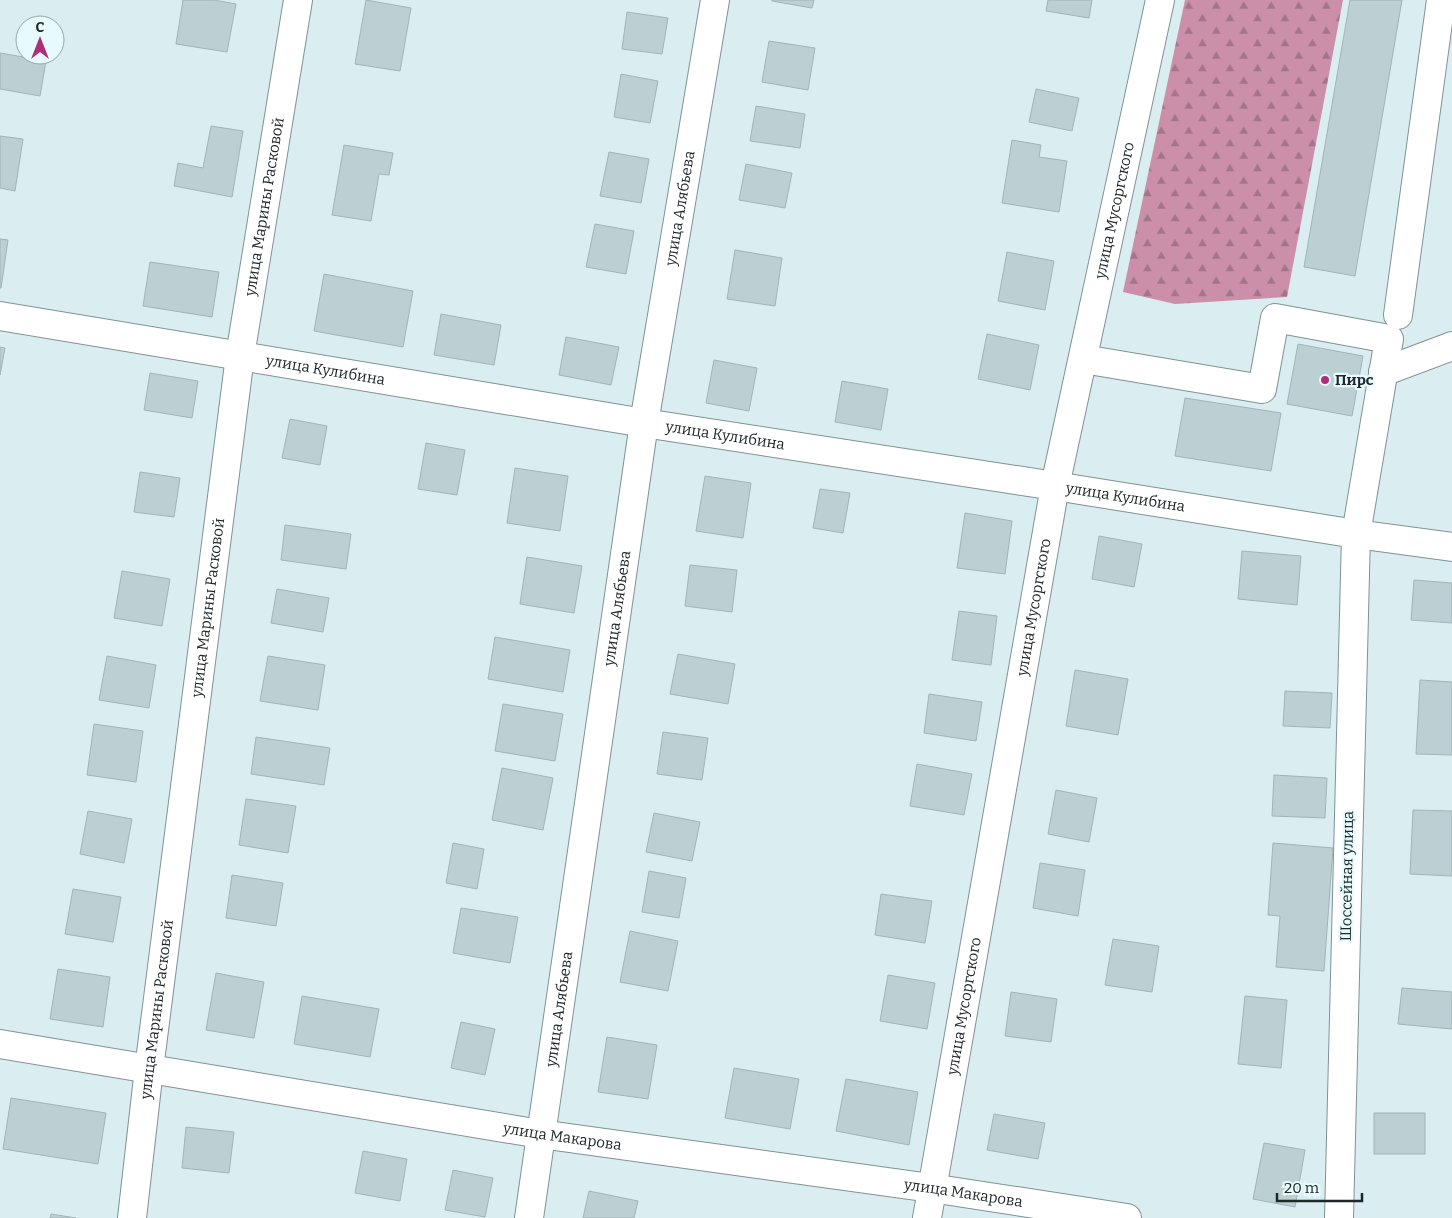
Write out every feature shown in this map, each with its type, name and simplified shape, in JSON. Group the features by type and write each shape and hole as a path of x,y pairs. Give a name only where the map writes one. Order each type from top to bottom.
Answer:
{"street":[{"name":"улица Марины Расковой","path":"132,1218 149,1069 240,356 298,0"},
{"name":"улица Алябьева","path":"528,1218 644,423 715,0"},
{"name":"улица Мусоргского","path":"927,1218 1055,486 1160,0"},
{"path":"1398,315 1440,0"},
{"name":"улица Кулибина","path":"0,316 644,423 1356,534 1452,547"},
{"name":"Шоссейная улица","path":"1083,359 1262,389 1275,318 1388,339 1356,534 1339,1218"},
{"path":"1383,372 1452,346"},
{"name":"улица Макарова","path":"0,1044 540,1134 931,1188 1127,1218"}],"green space":[{"path":"1185,0 1343,0 1287,297 1175,304 1123,292"}],"building":[{"path":"183,0 214,0 236,4 227,52 176,44"},
{"path":"366,0 411,8 400,71 355,64"},
{"path":"772,0 814,0 812,8"},
{"path":"1048,0 1092,0 1089,18 1046,11"},
{"path":"1350,0 1402,0 1355,276 1304,267"},
{"path":"627,12 668,18 662,54 622,49"},
{"path":"769,41 815,48 808,90 762,82"},
{"path":"0,53 15,56 15,65 45,65 40,96 0,89"},
{"path":"621,74 658,81 650,123 614,117"},
{"path":"1036,89 1079,98 1072,131 1029,122"},
{"path":"756,106 805,114 800,148 750,141"},
{"path":"211,126 243,131 232,197 174,186 178,163 203,168"},
{"path":"0,136 23,139 15,191 0,188"},
{"path":"1012,140 1041,145 1039,157 1067,161 1059,212 1002,203"},
{"path":"344,145 393,153 389,175 379,174 371,221 332,215"},
{"path":"609,152 649,159 641,203 600,196"},
{"path":"746,164 792,173 785,208 739,200"},
{"path":"595,224 634,231 626,274 586,267"},
{"path":"0,239 8,240 1,288 0,288"},
{"path":"735,250 782,258 775,306 727,299"},
{"path":"1007,252 1054,261 1045,310 998,301"},
{"path":"150,262 219,272 212,317 143,306"},
{"path":"324,274 413,291 403,347 314,331"},
{"path":"441,314 501,325 494,365 434,355"},
{"path":"987,334 1039,345 1030,390 978,379"},
{"path":"566,337 619,347 611,385 559,375"},
{"name":"Пирс","path":"1298,344 1363,356 1352,416 1287,404"},
{"path":"0,347 5,348 0,375"},
{"path":"714,360 757,368 749,411 706,403"},
{"path":"150,373 198,381 192,418 144,410"},
{"path":"842,381 888,389 881,430 835,422"},
{"path":"1185,398 1281,413 1271,471 1175,456"},
{"path":"290,419 327,426 320,465 282,458"},
{"path":"426,443 465,450 457,495 418,489"},
{"path":"515,468 568,476 560,531 507,523"},
{"path":"140,472 180,478 174,517 134,512"},
{"path":"705,476 751,483 743,538 696,531"},
{"path":"820,489 850,493 843,533 813,528"},
{"path":"965,513 1012,521 1005,574 957,568"},
{"path":"285,525 351,534 346,569 281,560"},
{"path":"1099,536 1142,544 1134,587 1092,579"},
{"path":"1242,551 1301,556 1297,605 1238,599"},
{"path":"527,557 582,566 574,613 520,604"},
{"path":"690,565 737,570 732,612 685,606"},
{"path":"122,571 170,579 162,626 114,618"},
{"path":"1414,580 1452,583 1452,623 1411,620"},
{"path":"277,589 329,598 323,632 271,623"},
{"path":"959,611 997,616 991,665 952,660"},
{"path":"495,637 570,650 563,692 488,679"},
{"path":"678,654 735,664 728,704 670,694"},
{"path":"107,656 156,665 149,708 99,700"},
{"path":"268,656 325,665 318,710 260,701"},
{"path":"1075,670 1128,679 1118,735 1066,726"},
{"path":"1420,680 1452,682 1452,755 1416,754"},
{"path":"1285,691 1332,693 1330,728 1283,726"},
{"path":"929,694 982,702 976,741 924,733"},
{"path":"503,704 563,714 555,761 495,751"},
{"path":"94,724 143,731 136,782 87,775"},
{"path":"663,732 708,738 702,780 657,774"},
{"path":"256,737 330,748 324,785 251,774"},
{"path":"917,764 972,774 964,815 910,806"},
{"path":"502,768 553,778 543,830 492,820"},
{"path":"1274,775 1327,778 1325,818 1272,816"},
{"path":"1056,790 1097,798 1089,842 1048,834"},
{"path":"246,799 296,806 288,853 239,845"},
{"path":"1413,810 1452,811 1452,876 1410,874"},
{"path":"88,811 132,819 124,863 80,854"},
{"path":"654,813 700,822 692,861 646,852"},
{"path":"453,843 484,849 477,889 446,883"},
{"path":"1273,843 1333,848 1324,971 1276,967 1280,916 1268,915"},
{"path":"1040,863 1085,870 1078,916 1033,908"},
{"path":"649,871 686,878 679,918 642,912"},
{"path":"232,875 283,883 276,926 226,918"},
{"path":"73,889 121,897 113,942 65,934"},
{"path":"881,894 932,901 925,943 875,935"},
{"path":"461,908 518,917 510,963 453,953"},
{"path":"630,931 678,941 668,991 620,982"},
{"path":"1113,939 1159,946 1152,992 1105,985"},
{"path":"58,969 110,977 103,1027 50,1019"},
{"path":"216,973 264,982 254,1038 206,1030"},
{"path":"888,975 935,983 927,1029 880,1021"},
{"path":"1402,988 1452,992 1452,1029 1398,1024"},
{"path":"1011,992 1057,999 1051,1042 1005,1036"},
{"path":"302,996 379,1009 370,1057 294,1044"},
{"path":"1245,996 1287,1000 1281,1068 1238,1064"},
{"path":"461,1022 495,1029 485,1075 451,1068"},
{"path":"607,1037 657,1045 648,1099 598,1092"},
{"path":"734,1068 799,1079 790,1129 725,1118"},
{"path":"846,1079 918,1092 909,1145 836,1131"},
{"path":"11,1098 106,1113 98,1164 3,1149"},
{"path":"1374,1113 1425,1113 1425,1154 1374,1154"},
{"path":"994,1114 1045,1123 1038,1159 987,1150"},
{"path":"186,1127 234,1132 229,1173 182,1168"},
{"path":"1264,1143 1305,1150 1295,1207 1253,1199"},
{"path":"363,1151 407,1159 400,1201 355,1193"},
{"path":"453,1170 493,1178 485,1217 445,1210"},
{"path":"589,1191 638,1201 634,1218 583,1218"},
{"path":"51,1214 76,1218 50,1218"}],"place":[{"name":"Пирс","path":"1325,380"}]}
